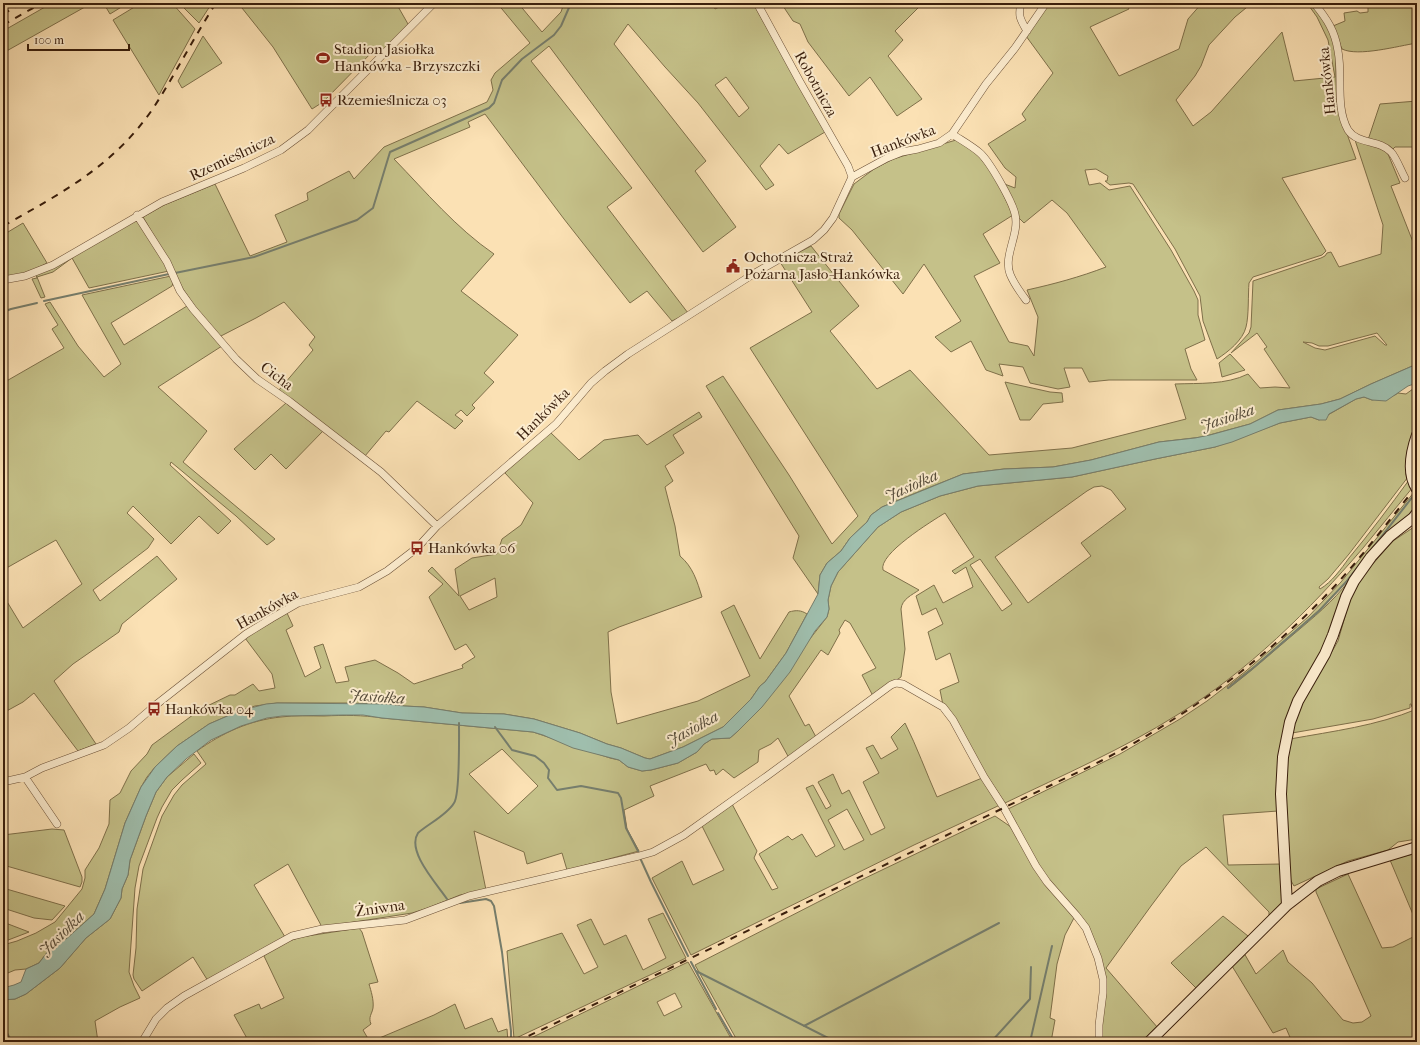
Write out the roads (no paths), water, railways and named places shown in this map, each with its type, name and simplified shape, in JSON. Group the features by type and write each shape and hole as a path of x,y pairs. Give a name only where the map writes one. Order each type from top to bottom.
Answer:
{"street":[{"name":"Rzemieślnicza","path":"3,280 26,276 53,264 162,202 244,168 281,150 308,130 434,3"},
{"name":"Robotnicza","path":"757,3 848,166 852,177"},
{"path":"1021,3 1019,13 1020,20 1027,31"},
{"name":"Hankówka","path":"3,782 25,777 42,768 104,745 129,728 246,634 298,604 359,587 375,579 417,548 437,526 556,424 591,383 605,371 628,354 754,274 813,240 824,230 833,218 852,177 888,158 902,152 939,143 952,134 986,84 1015,48 1046,3"},
{"name":"Hankówka","path":"1314,3 1327,19 1335,38 1339,53 1343,119 1355,138 1382,146 1391,152 1405,178"},
{"path":"952,134 979,153 989,163 1016,214 1016,233 1009,261 1010,273 1026,300"},
{"name":"Cicha","path":"137,215 167,262 180,291 193,309 236,359 257,379 289,401 381,472 437,526"},
{"path":"1417,436 1411,457 1413,481 1417,490"},
{"path":"1287,905 1281,794 1283,757 1290,722 1298,702 1325,654 1346,597 1354,581 1371,557 1390,536 1413,518 1417,513"},
{"name":"Żniwna","path":"142,1042 156,1019 167,1008 184,996 292,936 322,929 406,920 469,896 642,856 652,852 684,835 722,809 891,685 896,683 903,684 943,707 953,720 984,777 1004,808 1036,866 1086,928 1098,958 1103,979 1104,993 1098,1042"},
{"path":"25,777 57,824"},
{"path":"1150,1042 1287,905 1318,881 1338,871 1417,847"}],"waterway":[{"path":"175,273 254,257 357,220 373,208 390,152 489,108 494,103 502,80 522,59 554,35 561,26 571,3"},
{"path":"44,301 169,274"},
{"path":"3,312 37,303"},
{"path":"1228,688 1319,611 1346,582 1414,495"},
{"path":"447,899 419,858 415,840 418,833 447,811 454,803 456,798 459,765 459,723"},
{"path":"495,727 512,750 535,756 544,763 549,770 548,778 557,790 581,786 618,793 621,798 626,828 639,853"},
{"path":"641,860 688,956"},
{"path":"460,903 486,899 491,901 494,906 502,952 511,1040"},
{"path":"804,1026 999,923"},
{"path":"1030,1042 1052,946"},
{"path":"691,962 716,1009"},
{"path":"991,1042 1030,999 1031,967"},
{"path":"696,971 836,1042"},
{"path":"718,1013 735,1042"},
{"path":"3,1026 12,1042"}],"railway":[{"path":"3,14 23,3"},
{"path":"3,25 42,3"},
{"path":"3,226 46,202 86,176 122,145 139,127 154,107 216,3"},
{"path":"516,1042 1093,765 1158,729 1220,688 1250,665 1306,616 1354,564 1417,486"}],"place":[{"name":"Stadion Jasiołka Hankówka - Brzyszczki","path":"323,58"},
{"name":"Rzemieślnicza 03","path":"326,100"},
{"name":"Ochotnicza Straż Pożarna Jasło-Hankówka","path":"733,266"},
{"name":"Hankówka 06","path":"417,548"},
{"name":"Hankówka 04","path":"154,709"}],"water label":[{"name":"Jasiołka","path":"1227,417"},
{"name":"Jasiołka","path":"911,485"},
{"name":"Jasiołka","path":"377,696"},
{"name":"Jasiołka","path":"692,728"},
{"name":"Jasiołka","path":"61,933"}]}
